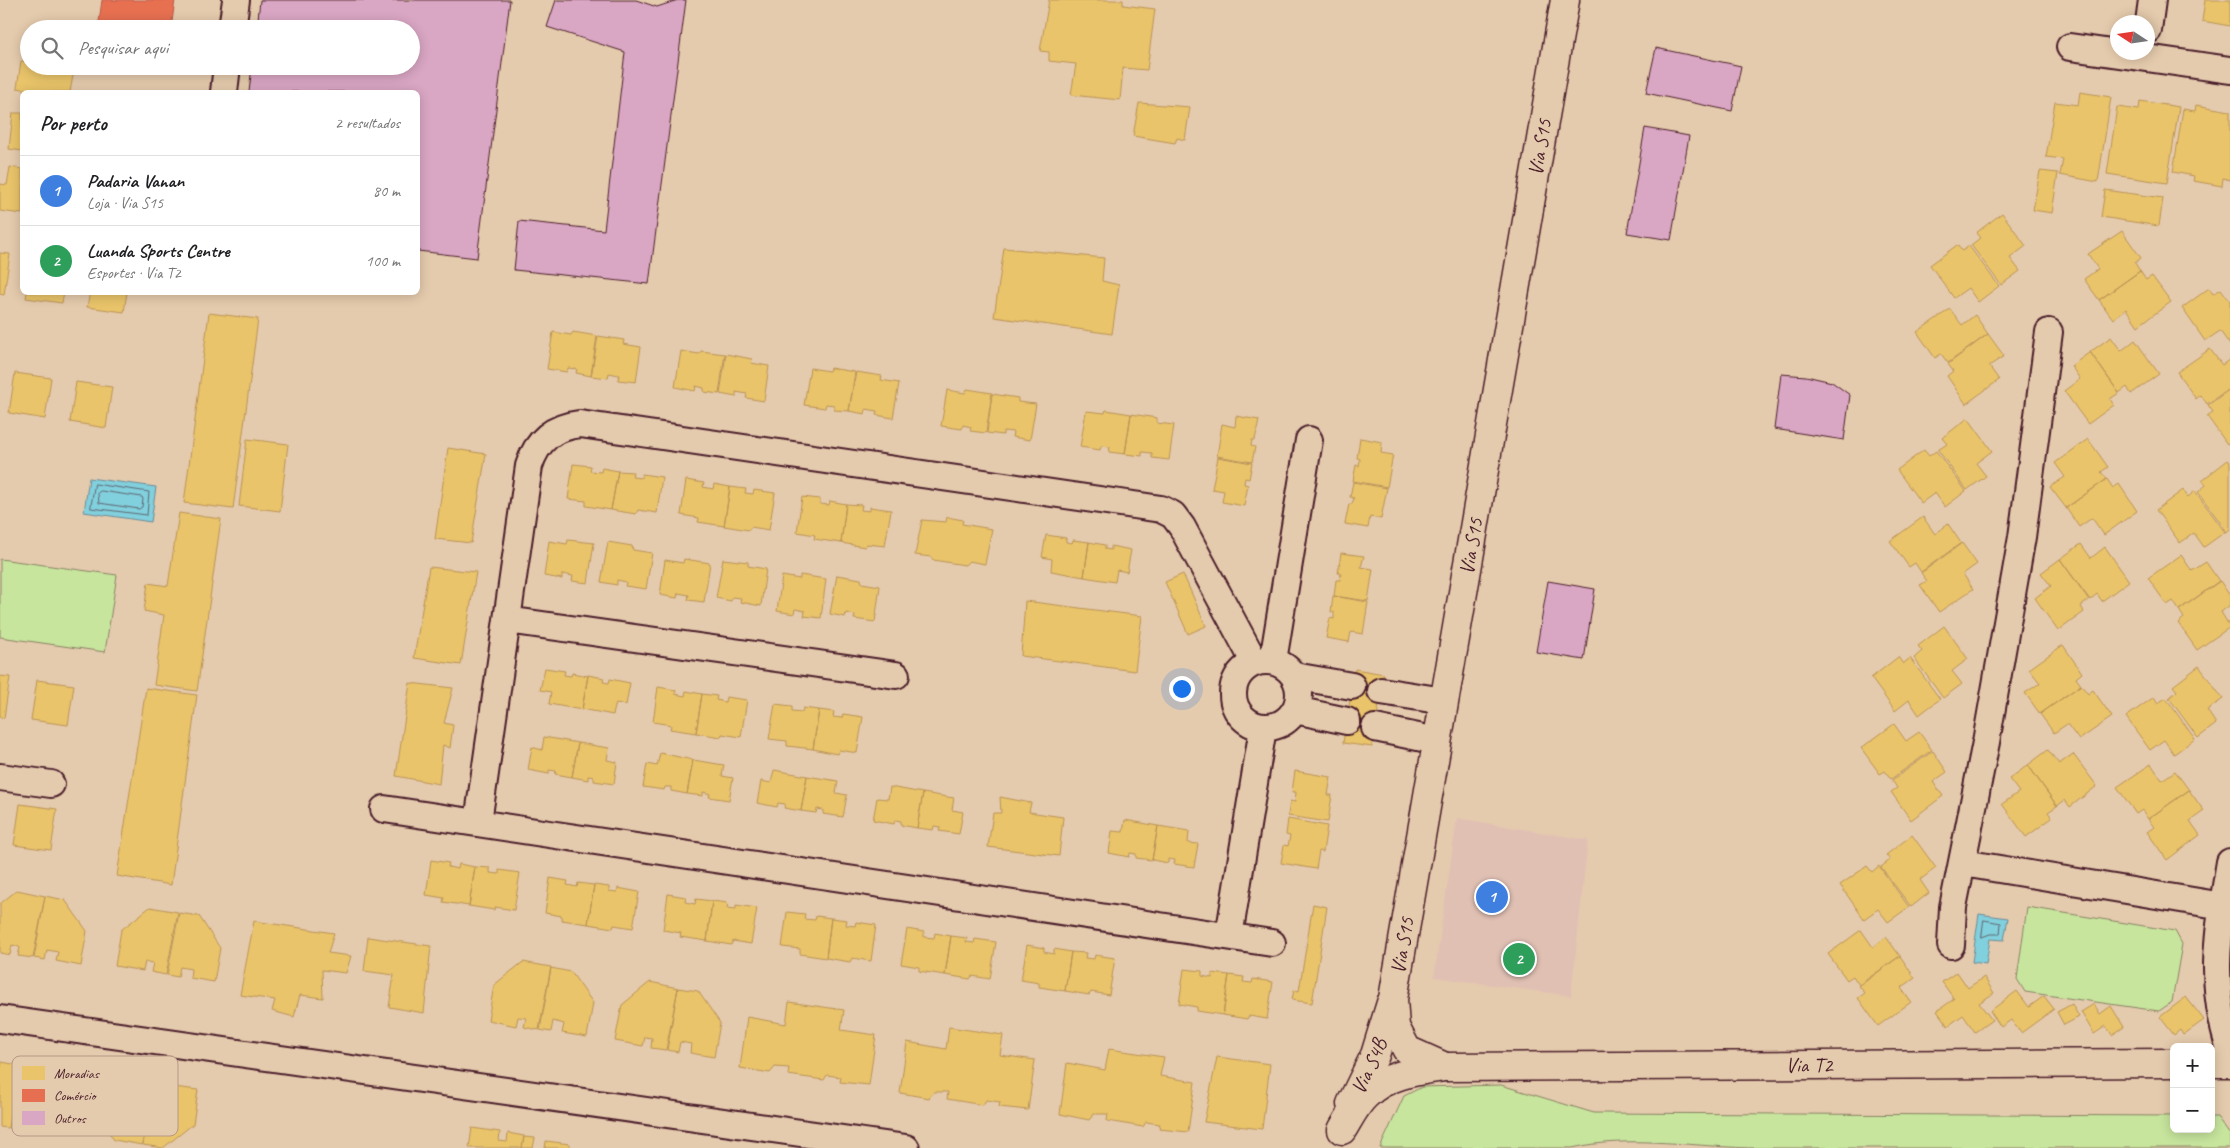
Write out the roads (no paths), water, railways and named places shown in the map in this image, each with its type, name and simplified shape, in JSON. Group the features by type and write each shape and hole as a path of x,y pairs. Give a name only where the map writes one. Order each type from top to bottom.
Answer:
{"street":[{"path":"233,20 236,0"},
{"name":"Via S15","path":"1445,1067 1408,1050 1395,1027 1392,999 1565,0"},
{"path":"2150,15 2152,0"},
{"path":"2070,48 2110,52"},
{"path":"2155,57 2230,70"},
{"path":"224,90 226,75"},
{"path":"1952,945 1953,907 1963,863 2022,537 2049,332"},
{"path":"478,822 529,466 532,453 548,434 567,426 580,424 1161,509 1173,515 1182,527 1264,662"},
{"path":"1264,662 1309,440"},
{"path":"507,620 896,675"},
{"path":"1264,662 1285,666 1294,676 1298,687 1299,699 1295,710 1285,722 1270,728 1262,728 1246,722 1240,715 1233,699 1236,681 1246,667 1264,662"},
{"path":"1294,676 1352,686"},
{"path":"1381,691 1444,701"},
{"path":"1295,710 1347,721"},
{"path":"1229,936 1262,728"},
{"path":"1376,728 1437,741"},
{"path":"0,777 51,784"},
{"path":"384,809 1272,943"},
{"path":"2230,862 2217,936 2216,968 2219,1006 2230,1050"},
{"path":"1963,863 2223,906"},
{"name":"Via S4B","path":"1338,1139 1355,1093 1375,1055 1392,999"},
{"path":"0,1019 906,1148"},
{"name":"Via T2","path":"1445,1067 2170,1063"},
{"path":"2215,1063 2230,1063"},
{"name":"Via S4B","path":"1338,1139 1365,1095 1386,1081 1409,1073 1445,1067"}],"water":[{"path":"89,478 156,487 151,522 84,512"},
{"path":"1979,914 2008,918 2004,940 1990,939 1986,964 1972,962"}],"place":[{"name":"Padaria Vanan","path":"1492,897"},
{"name":"Luanda Sports Centre","path":"1519,959"}]}
